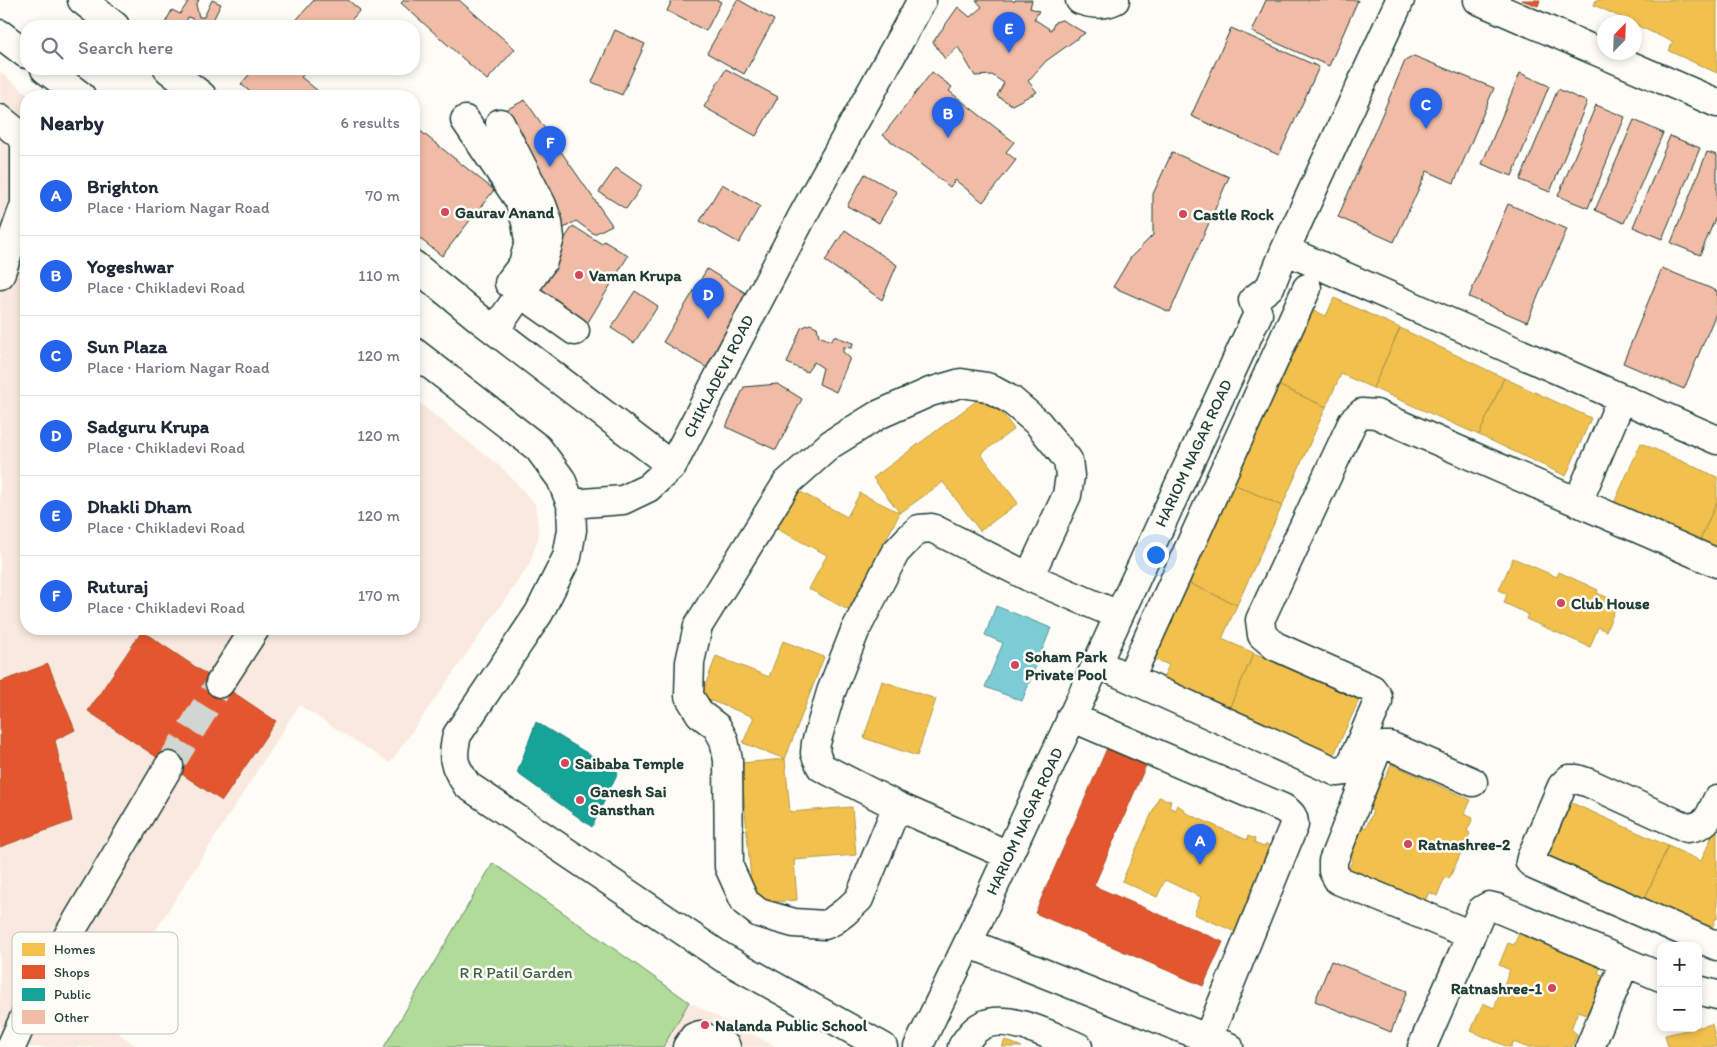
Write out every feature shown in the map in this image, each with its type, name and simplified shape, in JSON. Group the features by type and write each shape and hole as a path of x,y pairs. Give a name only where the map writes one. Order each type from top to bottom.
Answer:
{"street":[{"path":"82,0 107,20"},
{"name":"CHIKLADEVI ROAD","path":"571,504 623,500 648,488 672,466 803,215 922,0"},
{"path":"1080,0 1091,4 1109,3 1115,0"},
{"name":"HARIOM NAGAR ROAD","path":"918,1047 968,943 1257,316 1253,300 1270,287 1285,250 1400,0"},
{"path":"1478,0 1717,103"},
{"path":"0,34 20,49"},
{"path":"53,75 73,90"},
{"path":"176,75 194,90"},
{"path":"0,119 20,135"},
{"path":"465,120 519,200 526,222 529,242 523,264 488,325"},
{"path":"488,325 521,293 544,261 550,238 548,222 542,205 500,123"},
{"path":"0,275 20,218"},
{"path":"1285,250 1717,440"},
{"path":"420,270 488,325 672,466"},
{"path":"1130,678 1308,288"},
{"path":"521,293 576,331"},
{"path":"1257,316 1287,332"},
{"path":"420,357 538,448 561,479 571,504 572,530 567,557 539,613 457,735 453,750 455,766 467,785 482,797 722,957 884,1047"},
{"path":"897,806 859,899 833,921 825,925 794,923 759,913 745,902 730,868 728,760 724,740 717,727 700,714 689,696 690,662 698,626 787,482 831,444 878,414 930,392 961,383 987,387 1011,400 1038,423 1068,460 1070,476 1067,495 1029,577"},
{"path":"1578,502 1622,398"},
{"path":"1096,663 1337,772 1344,771 1350,767 1378,702 1376,693 1372,689 1275,646 1262,635 1260,620 1353,421 1362,413 1376,414 1717,563"},
{"path":"1198,443 1230,457"},
{"path":"1008,855 897,806 825,770 821,767 815,753 816,742 831,692 855,631 896,553 910,536 924,528 932,528 1029,577 1122,606 1160,612"},
{"path":"1156,533 1189,548"},
{"path":"220,684 251,635"},
{"path":"968,943 1219,1043 1294,825 1294,818 1290,812 1283,808 1071,717"},
{"path":"1471,936 1338,880 1333,871 1333,861 1377,750 1383,746 1390,746 1473,782"},
{"path":"70,932 169,766"},
{"path":"1717,800 1709,817 1700,827 1688,828 1589,783 1569,779 1562,786 1530,862 1535,866 1717,946"},
{"path":"1422,1047 1482,910 1489,906 1657,975"},
{"path":"1590,1047 1624,962"},
{"path":"1702,991 1717,996"},
{"path":"962,1047 971,1033 984,1024 998,1022 1022,1025 1078,1047"},
{"path":"11,1047 17,1034"},
{"path":"687,1047 694,1037 700,1035 726,1047"}],"shaded area":[{"path":"0,72 22,90 20,90 20,635 420,635 420,404 504,470 535,504 539,535 529,565 390,763 299,705 154,932 12,932 12,1034 120,1034 138,1047 0,1047"},
{"name":"Nalanda Public School","path":"689,1002 777,1047 663,1047"}],"green space":[{"name":"R R Patil Garden","path":"493,863 689,1002 663,1047 384,1047"}],"water":[{"name":"Soham Park Private Pool","path":"996,606 1051,628 1022,701 985,687 1003,643 985,635"}],"building: Homes":[{"path":"1596,0 1717,0 1717,73 1669,51 1673,42 1642,28 1642,15 1616,15 1594,5"},
{"path":"1334,298 1400,328 1373,388 1341,374 1326,407 1271,382 1305,307 1326,316"},
{"path":"1400,328 1504,378 1479,435 1373,388"},
{"path":"1504,378 1591,418 1566,476 1479,435"},
{"path":"1271,382 1326,407 1282,506 1227,481"},
{"path":"987,393 1014,429 981,454 1018,503 980,531 943,482 900,513 873,478"},
{"path":"1641,443 1717,477 1717,502 1699,542 1614,503"},
{"path":"1227,481 1282,506 1237,605 1182,580"},
{"path":"797,490 847,517 860,493 900,513 848,610 809,589 827,555 777,529"},
{"path":"1717,502 1717,550 1699,542"},
{"name":"Club House","path":"1513,558 1557,577 1559,572 1598,590 1597,593 1618,602 1606,631 1598,627 1590,647 1526,619 1528,614 1504,603 1507,594 1499,590"},
{"path":"1182,580 1237,605 1222,639 1254,653 1227,713 1160,684 1169,665 1148,656"},
{"path":"783,641 824,657 785,759 743,743 754,717 701,697 716,656 769,677"},
{"path":"1254,653 1359,700 1331,761 1227,713"},
{"path":"882,681 936,699 917,756 864,738"},
{"path":"785,759 790,812 852,807 856,855 794,860 797,900 753,904 741,763"},
{"name":"Ratnashree-2","path":"1391,764 1471,800 1464,814 1473,818 1467,831 1470,833 1449,879 1445,877 1437,896 1429,892 1422,908 1346,874 1353,859 1346,856 1360,825 1366,828 1373,811 1367,808 1381,777 1385,779"},
{"path":"1159,797 1171,801 1169,807 1175,810 1177,805 1185,810 1184,812 1247,840 1248,836 1255,839 1254,843 1264,847 1266,844 1278,849 1240,934 1194,914 1201,897 1165,880 1157,897 1122,881"},
{"path":"1563,799 1668,846 1641,907 1536,860"},
{"path":"1716,827 1717,919 1708,937 1641,907 1668,846 1701,861"},
{"name":"Ratnashree-1","path":"1520,931 1604,959 1598,973 1610,978 1595,997 1586,1015 1578,1011 1571,1029 1577,1034 1572,1047 1526,1047 1513,1042 1511,1047 1508,1047 1471,1031 1483,1003 1494,1008 1510,970 1499,965 1508,943 1514,945"},
{"path":"1712,1024 1717,1047 1668,1047 1665,1035 1678,1032 1702,1032 1702,1026"},
{"path":"1005,1040 1022,1047 1002,1047"}],"building: Shops":[{"path":"1521,0 1540,0 1538,6"},
{"path":"139,635 148,635 276,721 222,801 88,711"},
{"path":"48,664 75,730 55,740 72,821 0,847 0,682"},
{"path":"1108,746 1147,763 1094,886 1223,942 1203,986 1035,913"}],"building: Public":[{"name":"Ganesh Sai Sansthan","path":"536,722 618,772 592,827 517,773"}],"building: Other":[{"path":"185,0 199,0 196,5 199,17 204,17 212,0 221,4 213,20 194,20 188,17 187,20 167,20 172,10 180,14 188,2"},
{"path":"314,0 348,0 360,10 351,20 296,20"},
{"path":"404,0 459,0 515,49 487,80 401,3"},
{"path":"672,0 717,0 721,2 706,31 667,11"},
{"path":"737,0 774,20 744,74 707,53"},
{"path":"976,0 1012,0 1014,2 1015,0 1032,0 1030,8 1039,11 1034,19 1051,30 1055,22 1062,20 1085,33 1046,61 1028,81 1037,92 1012,105 997,96 1004,83 992,75 975,76 958,47 945,59 933,42 958,7 970,17 982,7"},
{"path":"1266,0 1358,0 1329,66 1252,32"},
{"path":"1231,28 1319,67 1279,155 1191,116"},
{"path":"615,30 645,44 622,95 592,82"},
{"path":"1414,56 1494,88 1454,183 1427,171 1394,242 1338,217 1405,61"},
{"path":"726,69 778,97 756,136 704,107"},
{"path":"932,72 952,87 949,91 1014,142 1006,152 1016,160 983,202 955,180 950,187 883,135"},
{"path":"1520,73 1549,86 1512,176 1482,164"},
{"path":"249,75 303,75 301,77 317,90 248,90 241,84"},
{"path":"1558,89 1587,102 1550,192 1520,180"},
{"path":"525,100 612,225 594,234 576,221 562,229 500,113"},
{"path":"1596,105 1625,117 1588,208 1558,196"},
{"path":"1634,120 1663,133 1624,223 1595,210"},
{"name":"Gaurav Anand","path":"420,131 494,190 442,256 420,239"},
{"path":"1670,136 1700,148 1662,239 1633,227"},
{"name":"Castle Rock","path":"1172,152 1229,177 1170,312 1113,287 1131,257 1153,235 1153,194"},
{"path":"1707,152 1717,155 1717,214 1700,255 1671,243"},
{"path":"616,168 642,186 626,209 599,192"},
{"path":"865,174 897,192 879,223 847,206"},
{"path":"722,184 760,206 739,243 700,221"},
{"path":"1508,204 1567,229 1527,322 1469,297"},
{"name":"Vaman Krupa","path":"573,226 602,244 604,241 628,256 585,327 528,293"},
{"path":"845,230 897,265 882,300 825,261"},
{"path":"1662,268 1717,291 1717,311 1684,389 1623,363"},
{"path":"707,269 752,297 709,369 663,342"},
{"path":"635,291 658,306 634,343 611,328"},
{"path":"810,324 817,327 819,336 831,341 834,336 853,343 852,348 843,347 843,352 850,358 836,392 819,384 823,368 814,362 807,372 787,363 801,328"},
{"path":"778,384 802,399 776,450 726,427 744,387"},
{"path":"1331,961 1407,991 1391,1032 1315,1001"}],"tunnel":[{"path":"169,766 220,683"}],"place":[{"name":"Dhakli Dham","path":"1009,53"},
{"name":"Sun Plaza","path":"1426,129"},
{"name":"Yogeshwar","path":"948,138"},
{"name":"Ruturaj","path":"550,167"},
{"name":"Gaurav Anand","path":"445,212"},
{"name":"Castle Rock","path":"1183,214"},
{"name":"Vaman Krupa","path":"579,275"},
{"name":"Sadguru Krupa","path":"708,319"},
{"name":"Club House","path":"1561,603"},
{"name":"Soham Park Private Pool","path":"1015,665"},
{"name":"Saibaba Temple","path":"565,763"},
{"name":"Ganesh Sai Sansthan","path":"580,800"},
{"name":"Ratnashree-2","path":"1408,844"},
{"name":"Brighton","path":"1200,865"},
{"name":"Ratnashree-1","path":"1552,988"},
{"name":"Nalanda Public School","path":"705,1025"}]}
